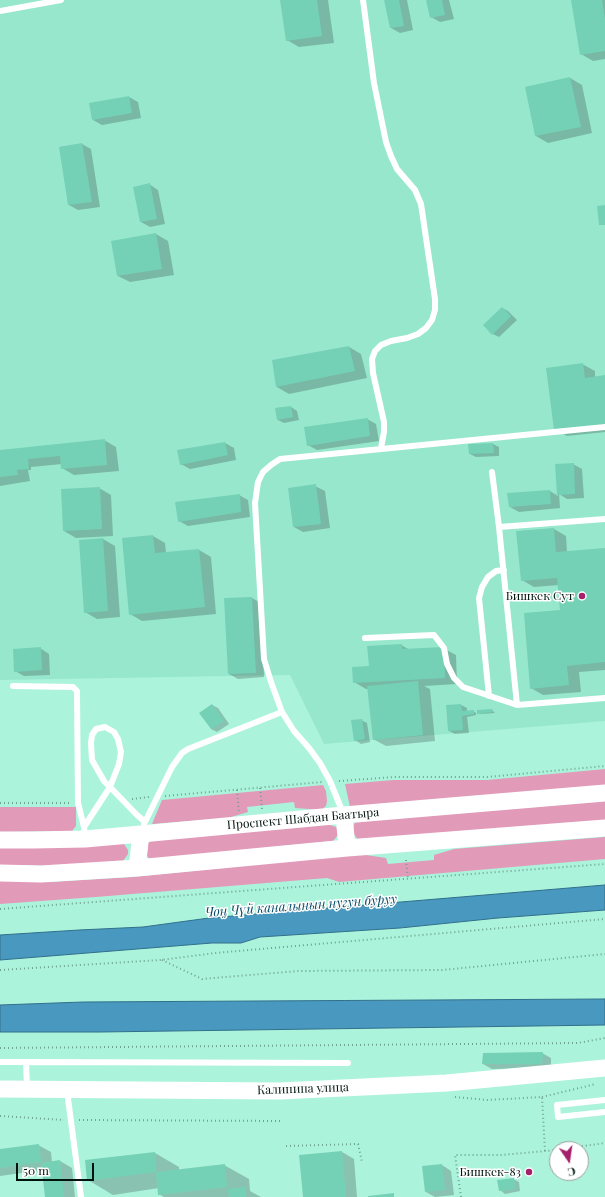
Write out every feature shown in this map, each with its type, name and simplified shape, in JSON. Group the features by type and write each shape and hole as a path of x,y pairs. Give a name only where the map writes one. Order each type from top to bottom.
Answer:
{"main road":[{"name":"Проспект Шабдан Баатыра","path":"0,840 32,840 84,833 143,828 344,815 605,793"},
{"path":"344,815 347,848"},
{"path":"137,868 143,828"},
{"path":"0,873 41,874 137,868 347,848 605,828"},
{"name":"Калинина улица","path":"0,1089 288,1091 602,1075"}],"lane":[{"path":"0,11 59,0"},
{"path":"364,0 374,83 386,142 390,156 397,169 415,190 421,204 435,299 435,310 432,320 426,328 418,334 381,345 375,351 372,359 373,373 384,422 381,448"},
{"path":"344,815 330,781 312,753 294,731 282,712 264,659 256,503 258,482 263,472 280,459 605,427"},
{"path":"492,472 504,570 517,705"},
{"path":"499,527 605,519"},
{"path":"489,696 479,598 482,587 488,577 496,571 504,570"},
{"path":"365,638 434,635 444,648 447,664 454,678 463,687 517,705 605,698"},
{"path":"13,686 73,687 77,691 78,803 84,833"},
{"path":"84,833 110,787 119,764 121,752 114,732 105,726 96,730 92,735 90,743 92,760 104,781 110,787 122,799 143,828 177,759 188,749 282,712"},
{"path":"0,1062 348,1063"},
{"path":"26,1062 27,1089"},
{"path":"67,1089 81,1197"},
{"path":"605,1100 557,1105 558,1117 605,1112"}],"path":[{"path":"122,799 330,781 395,777 487,776 605,766"},
{"path":"260,788 262,809"},
{"path":"237,790 239,812"},
{"path":"0,803 78,803"},
{"path":"406,860 408,879"},
{"path":"0,909 605,864"},
{"path":"0,970 161,960 215,953 605,919"},
{"path":"161,960 202,979 298,971 442,970 605,954"},
{"path":"0,1048 578,1043 605,1038"},
{"path":"448,1096 488,1100 542,1097 602,1075"},
{"path":"542,1097 545,1151"},
{"path":"0,1116 71,1120 284,1121"},
{"path":"286,1146 358,1144 362,1162"},
{"path":"589,1146 605,1144"},
{"path":"461,1197 456,1155 501,1155 549,1151"}],"shaded area":[{"path":"0,0 605,0 605,721 324,744 290,675 0,680"},
{"path":"605,769 605,786 350,807 345,784 393,780 487,780"},
{"path":"323,785 326,791 327,801 326,806 321,810 295,808 294,802 247,807 248,812 228,818 152,824 162,800"},
{"path":"605,801 605,821 358,840 352,831 355,822"},
{"path":"0,807 76,807 76,826 72,831 0,832"},
{"path":"327,824 336,827 338,830 338,835 333,841 150,859 147,856 148,843 152,840"},
{"path":"605,837 605,859 339,882 327,878 0,904 0,879 49,882 133,877 359,854 386,858 388,864 434,860 434,855 454,849"},
{"path":"124,844 128,850 128,854 123,861 56,866 0,865 0,847"}],"water":[{"path":"605,885 605,910 498,918 400,928 260,937 241,943 212,943 0,960 0,935 143,927 209,918"},
{"path":"605,999 605,1025 0,1032 0,1005 83,1002"}],"building":[{"path":"280,0 317,0 322,36 286,41"},
{"path":"384,0 399,0 404,26 390,28"},
{"path":"426,0 442,0 445,15 430,18"},
{"path":"571,0 602,0 605,19 605,51 580,55"},
{"path":"570,77 581,127 535,136 525,87"},
{"path":"129,96 132,113 92,120 89,103"},
{"path":"82,143 92,202 68,205 59,147"},
{"path":"150,183 157,219 140,222 133,187"},
{"path":"605,205 605,225 599,225 597,206"},
{"path":"156,233 162,269 117,276 111,241"},
{"path":"502,307 511,316 492,335 483,325"},
{"path":"349,346 355,371 276,387 272,360"},
{"path":"583,363 585,378 605,375 605,424 554,430 546,368"},
{"path":"291,406 293,417 277,420 275,408"},
{"path":"368,418 370,436 307,446 304,427"},
{"path":"105,439 107,465 61,469 60,456 28,459 29,469 17,470 18,475 0,477 0,450"},
{"path":"225,442 228,455 180,465 177,450"},
{"path":"493,443 494,453 469,454 468,444"},
{"path":"574,463 575,494 557,495 555,464"},
{"path":"316,484 321,524 293,527 288,488"},
{"path":"100,487 102,529 63,531 61,489"},
{"path":"550,490 551,504 509,507 507,493"},
{"path":"240,494 241,512 178,522 175,502"},
{"name":"Бишкек Сут","path":"554,528 556,552 605,548 605,662 567,666 569,685 530,689 524,613 560,610 557,578 521,581 516,531"},
{"path":"153,535 155,553 199,549 205,607 129,615 122,538"},
{"path":"103,538 108,611 84,613 79,540"},
{"path":"252,597 256,673 228,674 224,598"},
{"path":"402,644 402,649 444,647 445,678 353,683 352,667 369,666 367,646"},
{"path":"41,647 42,670 14,672 13,649"},
{"path":"418,681 423,735 373,740 367,686"},
{"path":"212,704 224,721 211,729 199,713"},
{"path":"461,704 462,711 474,710 474,714 462,716 463,730 448,731 446,705"},
{"path":"492,709 493,712 477,714 477,710"},
{"path":"362,719 365,739 354,741 351,720"},
{"path":"543,1052 542,1064 482,1064 483,1053"},
{"path":"39,1144 41,1162 0,1168 0,1149"},
{"path":"342,1151 346,1197 303,1197 299,1155"},
{"path":"155,1152 156,1172 87,1181 85,1160"},
{"path":"60,1160 64,1197 45,1197 41,1163"},
{"path":"225,1164 227,1187 158,1195 156,1172"},
{"path":"442,1164 445,1190 425,1192 422,1166"},
{"path":"514,1178 515,1189 499,1191 497,1180"},
{"path":"245,1187 246,1197 229,1197 228,1189"},
{"path":"394,1193 394,1197 368,1197 368,1196"}],"place":[{"name":"Бишкек Сут","path":"582,596"},
{"name":"Бишкек-83","path":"529,1172"}],"water label":[{"name":"Чоң Чүй каналынын нугун буруу","path":"301,906"}]}
